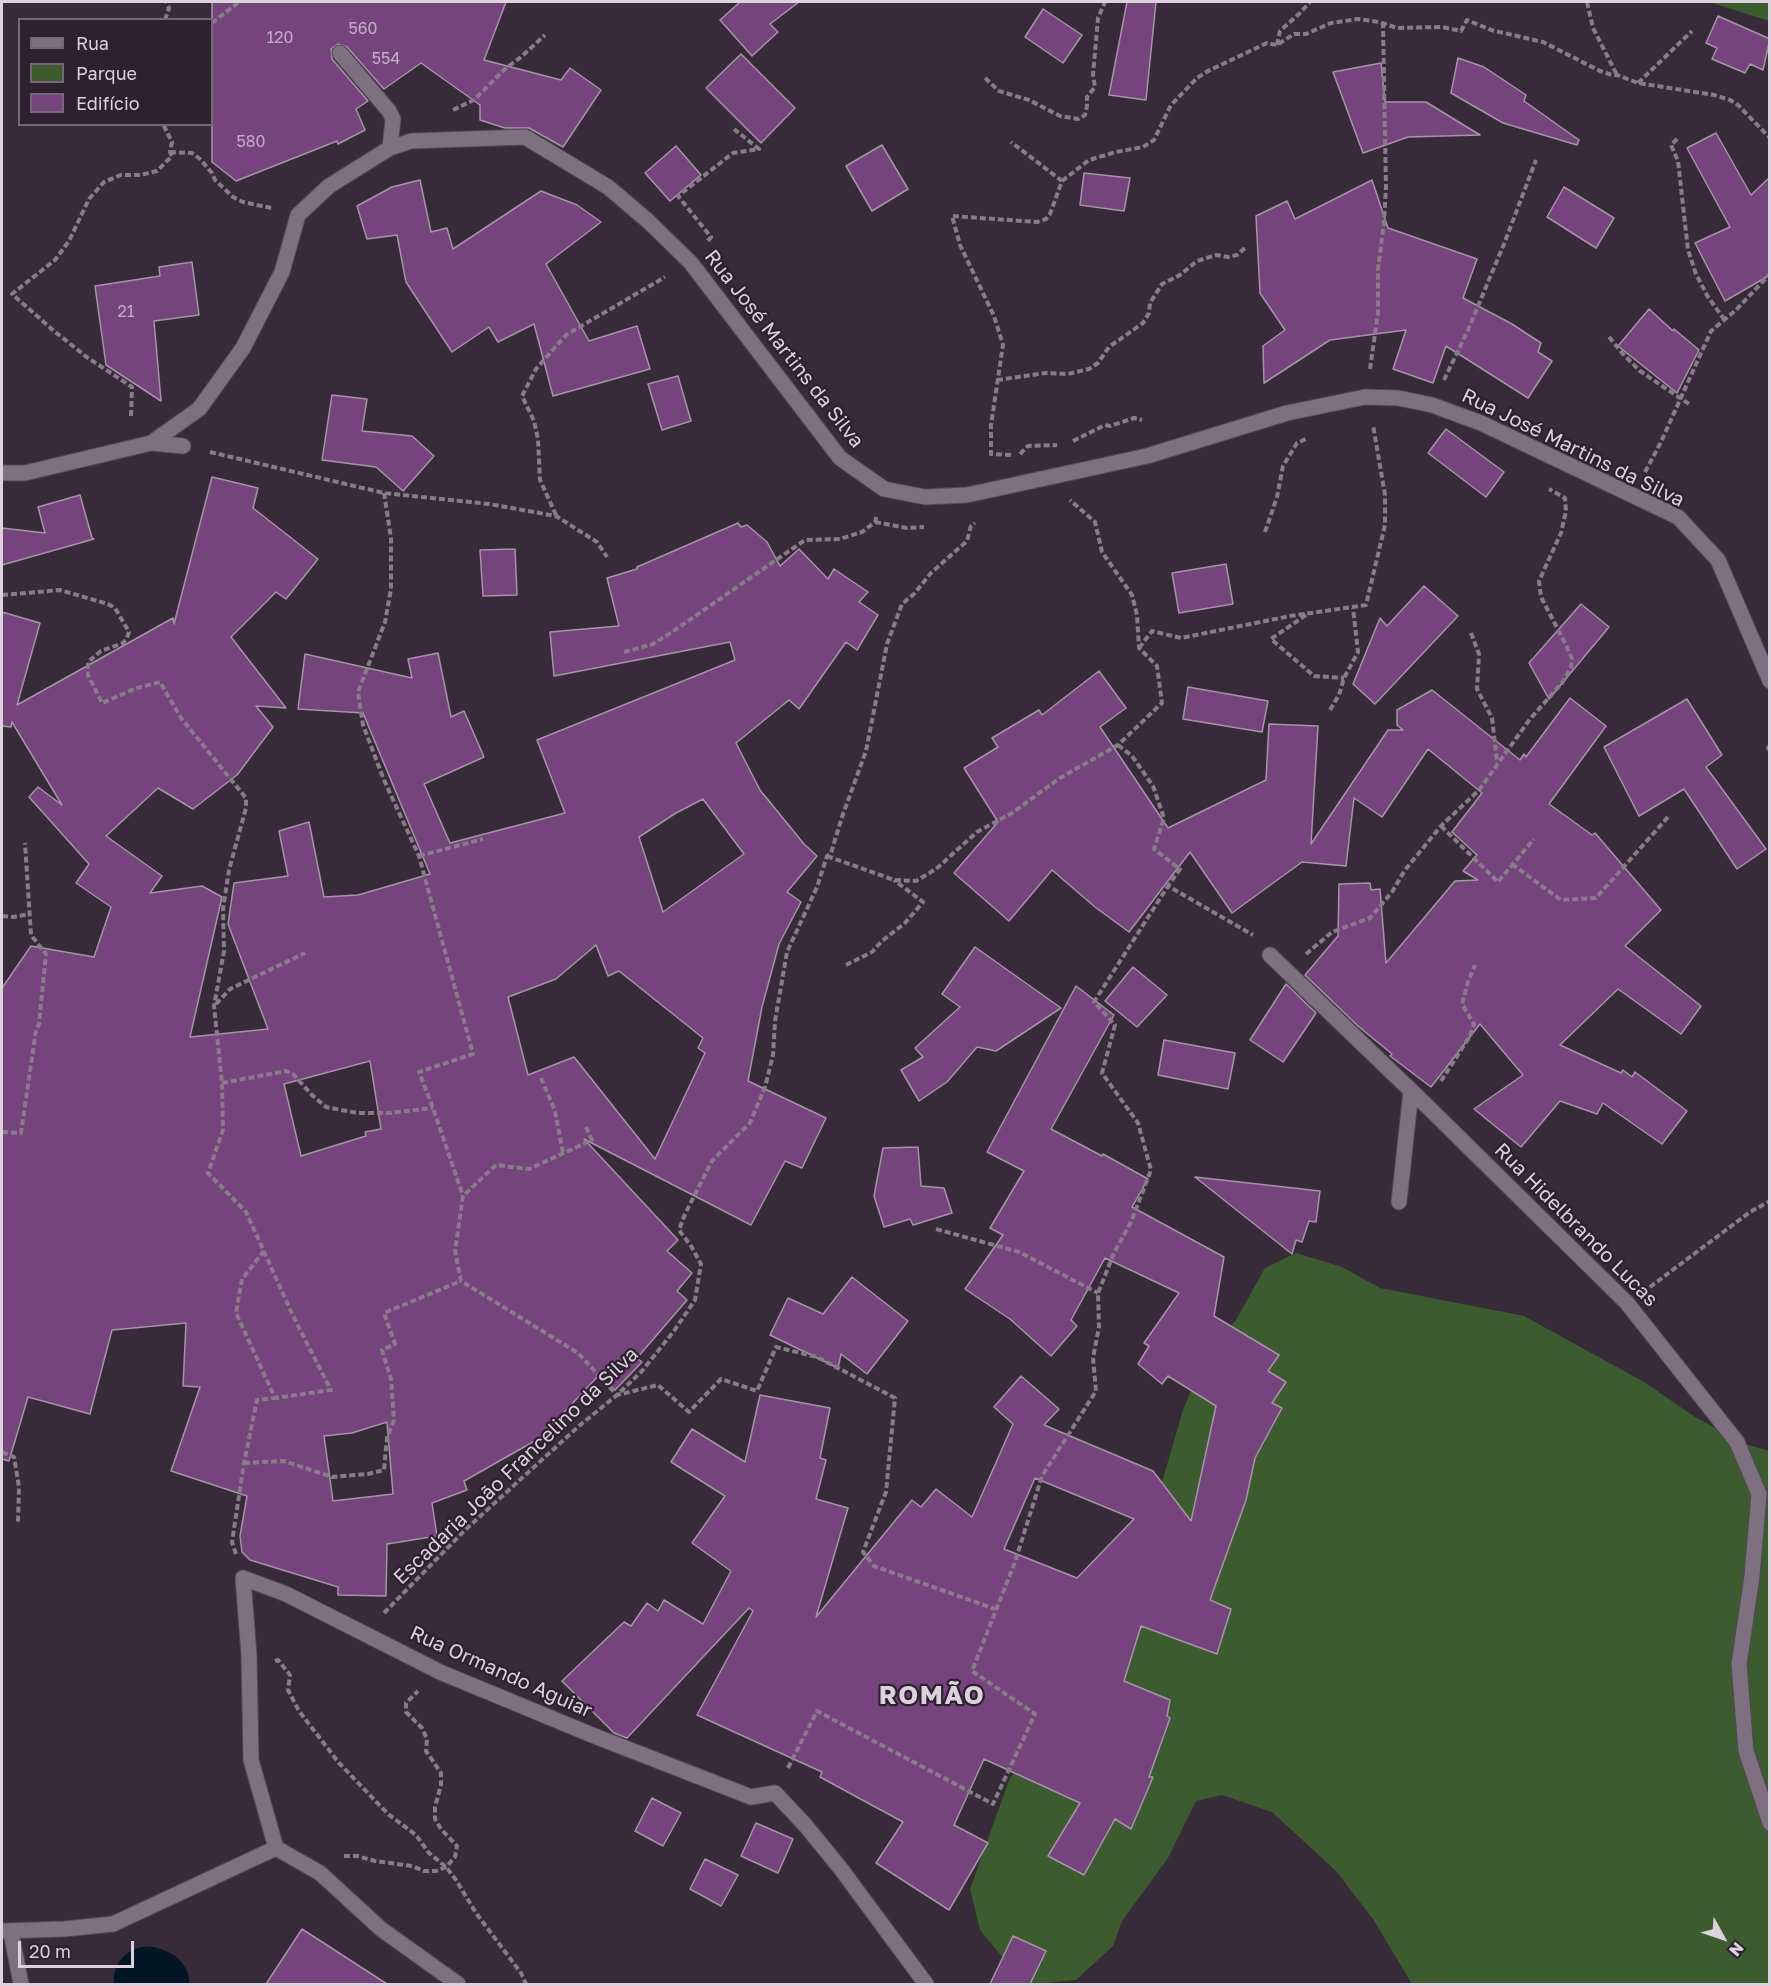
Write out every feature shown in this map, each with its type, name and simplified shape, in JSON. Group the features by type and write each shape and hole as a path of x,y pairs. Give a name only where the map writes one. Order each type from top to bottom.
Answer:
{"street":[{"path":"340,53 389,111 393,119 390,148"},
{"name":"Rua José Martins da Silva","path":"298,215 329,186 390,148 411,141 525,137 608,187 648,221 691,263 840,458 884,489 925,497 967,495 1147,456 1287,413 1365,397 1398,398 1432,405 1481,423 1678,517 1718,560 1770,681"},
{"path":"151,443 199,409 243,348 282,272 298,215"},
{"path":"2,473 25,473 151,443 183,446"},
{"name":"Rua Hidelbrando Lucas","path":"1270,955 1627,1303 1737,1442 1759,1494 1752,1576 1739,1664 1746,1751 1770,1823"},
{"path":"1399,1202 1411,1091"},
{"path":"243,1578 249,1655 251,1760 276,1848 320,1873 381,1929 458,1984"},
{"name":"Rua Ormando Aguiar","path":"243,1578 286,1594 440,1672 592,1735 751,1797 775,1793"},
{"path":"775,1793 841,1869 926,1984"},
{"path":"21,1984 6,1932 113,1924 276,1848"}],"path":[{"path":"166,2 169,8 166,18"},
{"path":"213,22 239,2"},
{"path":"985,78 999,91 1029,100 1060,116 1078,119 1084,115 1087,97 1095,87 1093,75 1098,18 1105,2"},
{"path":"1277,45 1280,31 1310,2"},
{"path":"1587,2 1593,28 1617,75"},
{"path":"1142,420 1134,418 1110,426 1105,425 1072,442 1028,446 1019,456 991,454 991,425 1003,345 994,316 960,245 952,216 1037,222 1046,219 1062,181 1089,160 1143,147 1154,140 1171,105 1197,78 1267,43 1277,45 1294,34 1306,34 1331,23 1358,19 1397,28 1442,27 1461,31 1467,20 1491,30 1543,42 1600,71 1638,83 1714,95 1730,100 1738,105 1770,138"},
{"path":"1365,397 1378,313 1378,270 1386,187 1383,24"},
{"path":"1638,83 1692,31"},
{"path":"447,113 474,100 544,35"},
{"path":"131,416 132,387 88,358 12,294 55,260 69,241 89,199 104,182 121,175 140,175 158,171 172,156 170,152 172,142 164,126"},
{"path":"691,263 711,237 678,196 733,153 759,149 734,129"},
{"path":"1677,139 1671,145 1678,160 1688,250 1696,274 1708,297 1724,319"},
{"path":"1011,142 1062,181"},
{"path":"170,152 192,153 212,173 215,180 243,202 298,215"},
{"path":"1432,405 1468,330 1536,160"},
{"path":"998,380 1046,374 1068,374 1089,369 1098,363 1109,347 1143,323 1149,313 1150,303 1162,284 1180,275 1197,261 1216,255 1228,257 1238,255 1245,248"},
{"path":"556,516 540,480 538,439 534,421 522,396 536,369 566,335 671,274"},
{"path":"1630,495 1661,442 1711,331 1736,310 1770,274"},
{"path":"1609,337 1640,371 1689,404"},
{"path":"1139,648 1152,631 1181,638 1309,613 1366,605 1385,525 1385,495 1372,421 1384,420 1398,398"},
{"path":"1265,532 1277,497 1283,466 1297,443 1307,439"},
{"path":"183,446 384,493 489,504 556,516 597,542 607,557"},
{"path":"1301,983 1297,962 1332,932 1370,918 1441,826 1479,790 1530,719 1562,683 1571,668 1572,659 1541,597 1539,581 1561,533 1566,511 1565,498 1537,482 1537,449"},
{"path":"624,652 653,644 668,635 805,540 840,539 862,532 874,522 884,489"},
{"path":"384,493 391,538 391,590 385,622 358,692 363,725 384,780 419,856 473,1054 419,1072 463,1196 455,1251 461,1281 578,1353 617,1395 658,1385 689,1413 721,1379 757,1391 776,1347 817,1357 895,1398 886,1492 863,1552 874,1566 995,1609"},
{"path":"827,856 894,880 916,881 936,869 977,832 1012,813 1060,778 1118,745 1162,703 1157,666 1139,648 1137,615 1132,596 1102,552 1095,522 1063,494"},
{"name":"Escadaria João Francelino da Silva","path":"365,1633 464,1531 642,1371 695,1300 700,1264 691,1246 679,1230 712,1161 750,1123 765,1087 773,1055 775,1022 787,952 817,887 827,856 831,854 866,751 887,644 902,604 914,594 931,573 967,541 971,525 979,520"},
{"path":"2,595 60,590 115,608 129,632 127,638 123,643 101,651 88,662 88,675 102,703 137,688 160,682 181,718 246,798 246,808 230,870 223,909 224,951 214,1006 222,1083 223,1130 208,1173 246,1212 295,1320 331,1390 257,1400 244,1463 232,1542 243,1578"},
{"path":"1330,710 1358,652 1353,608"},
{"path":"1309,613 1271,639 1314,676 1344,678"},
{"path":"1471,633 1479,654 1477,689 1492,718 1497,763"},
{"path":"775,1793 817,1711 993,1804 1035,1714 972,1671 995,1609 1016,1562 1042,1476 1096,1391 1093,1358 1099,1327 1098,1293 1114,1253 1131,1222 1151,1170 1138,1123 1102,1073 1115,1024 1094,1002 1180,869 1154,849 1164,818 1153,786 1132,756 1118,745"},
{"path":"1770,745 1768,748 1770,751"},
{"path":"1512,864 1561,900 1596,898 1668,817"},
{"path":"1441,826 1498,882 1534,839"},
{"path":"419,856 483,839"},
{"path":"2,1132 21,1133 36,1030 39,1024 46,954 31,935 25,843"},
{"path":"846,965 872,952 882,941 906,923 923,902 894,880"},
{"path":"1168,886 1239,929 1258,937"},
{"path":"2,916 13,917 28,914"},
{"path":"214,1006 230,989 305,953"},
{"path":"1453,1060 1470,1036 1474,1024 1462,1004 1475,965"},
{"path":"222,1083 286,1071 293,1074 326,1107 357,1113 389,1113 433,1108"},
{"path":"541,1078 555,1111 563,1153"},
{"path":"463,1196 496,1165 529,1169 592,1140 586,1127"},
{"path":"1627,1303 1750,1212 1770,1201"},
{"path":"936,1229 1019,1252 1098,1293"},
{"path":"264,1251 242,1280 236,1313 275,1398"},
{"path":"244,1463 284,1461 332,1477 368,1474 384,1470 387,1438 394,1420 391,1379 382,1350 395,1344 384,1313 461,1281"},
{"path":"2,1452 14,1457 19,1486 18,1522"},
{"path":"249,1655 269,1661 278,1660 290,1675 288,1690 299,1711 339,1763 388,1814 416,1835 429,1853 446,1867 521,1973 526,1984"},
{"path":"320,1873 330,1860 340,1856 357,1856 375,1862 412,1866 424,1871 436,1871 446,1867 455,1857 457,1846 435,1819 441,1773 426,1751 427,1739 422,1728 406,1712 406,1703 440,1672"}],"green space":[{"path":"1709,2 1769,2 1769,21"},
{"path":"1296,1253 1342,1267 1380,1288 1524,1316 1644,1382 1695,1417 1745,1444 1769,1451 1769,1984 1412,1984 1373,1919 1336,1871 1272,1812 1222,1795 1196,1801 1168,1858 1122,1921 1113,1946 1076,1980 1032,1984 1014,1971 980,1930 970,1889 1008,1783 1162,1482 1183,1410 1203,1362 1236,1320 1265,1268"}],"building":[{"path":"212,2 506,2 484,60 561,80 570,68 601,90 563,147 529,128 505,128 480,120 480,105 421,63 384,89 347,47 338,44 331,49 332,59 368,101 356,109 365,130 338,144 337,141 236,181 212,162"},
{"path":"740,2 799,2 770,24 778,32 752,56 720,20"},
{"path":"1127,2 1156,2 1146,100 1109,95"},
{"path":"1043,9 1082,35 1063,63 1025,37"},
{"path":"1718,16 1770,39 1763,70 1750,64 1745,73 1712,59 1717,48 1706,43"},
{"path":"741,54 795,108 761,143 706,88"},
{"path":"1458,58 1484,67 1526,95 1524,101 1579,140 1577,145 1503,123 1451,93"},
{"path":"1381,63 1385,102 1426,102 1480,135 1408,137 1363,153 1333,72"},
{"path":"1716,133 1751,195 1770,177 1770,275 1725,301 1695,243 1730,227 1687,148"},
{"path":"882,145 908,189 872,211 846,166"},
{"path":"676,146 701,175 670,201 645,173"},
{"path":"1084,173 1130,178 1124,211 1080,205"},
{"path":"420,180 431,232 447,228 453,249 541,191 577,205 601,222 546,264 589,341 637,326 650,369 553,396 534,324 498,342 489,327 452,352 406,282 397,235 367,239 357,206 392,187"},
{"path":"1372,180 1388,228 1477,259 1463,298 1512,324 1541,343 1538,352 1552,361 1528,398 1446,346 1433,383 1393,369 1406,330 1330,340 1264,383 1263,346 1285,330 1260,293 1256,216 1287,201 1295,219"},
{"path":"1564,187 1614,218 1596,248 1547,217"},
{"path":"192,262 199,315 154,321 161,401 106,365 95,286 160,276 159,267"},
{"path":"1649,309 1699,350 1677,393 1618,346"},
{"path":"678,376 691,421 662,430 648,384"},
{"path":"332,395 367,399 362,431 412,436 434,456 403,491 376,467 322,460"},
{"path":"1446,429 1504,472 1486,497 1428,453"},
{"path":"212,477 258,488 253,508 318,559 286,599 276,592 231,637 286,708 256,706 273,727 237,775 193,809 158,788 106,836 162,876 150,893 202,886 222,897 190,1037 268,1029 228,924 234,883 288,876 279,831 309,822 324,897 358,895 430,874 363,713 298,709 305,654 412,678 408,659 438,653 451,717 464,711 484,757 424,784 450,843 565,813 537,740 735,660 730,642 554,676 550,632 619,626 607,578 637,569 637,567 738,523 741,527 747,525 767,542 780,566 799,549 828,579 834,569 868,592 859,602 878,615 857,650 846,642 799,709 789,700 736,743 760,790 804,844 817,856 787,892 801,902 779,944 762,1007 748,1081 826,1118 802,1168 785,1161 751,1225 584,1139 678,1240 667,1251 692,1273 677,1291 687,1300 637,1358 642,1362 615,1390 599,1375 540,1438 464,1481 467,1490 432,1503 437,1536 387,1544 386,1596 338,1595 338,1587 250,1560 242,1552 240,1536 247,1496 171,1471 200,1387 183,1386 186,1323 112,1330 90,1414 28,1397 9,1461 2,1459 2,988 31,946 94,957 111,907 76,883 89,864 29,797 38,787 62,805 12,722 11,727 2,726 2,612 40,623 17,705 173,618 174,624","holes":["703,799 744,854 663,912 639,837","596,945 608,976 619,971 703,1038 698,1048 705,1053 655,1159 574,1057 528,1075 508,997 556,979","370,1061 381,1129 365,1132 366,1136 301,1156 284,1084","387,1422 393,1494 333,1501 324,1436 352,1433"]},
{"path":"80,495 94,539 2,565 2,528 45,533 38,507"},
{"path":"515,549 517,595 483,596 480,550"},
{"path":"1226,564 1233,604 1179,613 1172,573"},
{"path":"1424,586 1458,616 1375,704 1353,684 1380,618 1387,626"},
{"path":"1581,604 1609,627 1549,699 1529,663"},
{"path":"1099,671 1126,708 1100,727 1168,828 1266,780 1269,724 1318,726 1311,844 1388,730 1403,730 1397,725 1397,710 1432,690 1520,760 1524,754 1526,757 1570,698 1606,726 1549,804 1592,835 1595,833 1661,910 1625,946 1701,1006 1681,1034 1618,989 1560,1045 1621,1073 1623,1070 1632,1077 1635,1072 1687,1111 1662,1144 1603,1103 1597,1114 1560,1101 1521,1147 1474,1109 1523,1075 1480,1024 1431,1087 1390,1056 1392,1054 1358,1026 1305,975 1338,936 1339,884 1370,883 1371,890 1380,889 1386,963 1455,881 1478,880 1463,871 1477,855 1452,832 1482,793 1428,749 1382,817 1354,798 1346,866 1302,862 1232,913 1190,852 1129,932 1095,907 1052,870 1009,921 954,873 998,822 964,768 998,747 992,738 1039,710 1042,715"},
{"path":"1188,687 1268,701 1262,732 1183,719"},
{"path":"1687,699 1722,755 1706,767 1766,849 1737,869 1684,789 1639,816 1604,747"},
{"path":"975,947 1061,1008 996,1051 977,1047 947,1082 919,1101 901,1070 923,1057 915,1048 960,1007 942,994"},
{"path":"1133,967 1167,995 1137,1027 1105,1001"},
{"path":"1286,984 1316,1013 1283,1062 1250,1040"},
{"path":"1076,986 1114,1015 1051,1129 1148,1179 1132,1207 1224,1257 1214,1316 1279,1355 1268,1371 1286,1382 1272,1403 1282,1408 1255,1458 1246,1500 1210,1600 1231,1609 1217,1654 1141,1626 1124,1681 1170,1700 1167,1716 1170,1718 1149,1777 1153,1777 1131,1829 1115,1819 1084,1875 1048,1856 1080,1803 984,1759 954,1825 988,1843 949,1910 876,1863 903,1822 820,1777 822,1772 697,1715 753,1611 749,1608 627,1738 614,1733 562,1681 624,1622 631,1626 647,1603 658,1611 664,1600 703,1624 731,1571 692,1543 725,1496 671,1462 692,1429 745,1462 760,1395 830,1408 820,1458 826,1460 816,1499 848,1508 816,1617 912,1500 921,1507 936,1489 972,1517 1013,1424 994,1407 1021,1376 1059,1409 1044,1425 1153,1471 1191,1521 1216,1406 1168,1376 1162,1384 1138,1364 1149,1346 1144,1343 1179,1293 1105,1258 1071,1320 1077,1326 1051,1356 1010,1319 965,1289 1003,1235 990,1228 1024,1171 987,1152","holes":["1035,1478 1134,1519 1077,1578 1004,1549"]},
{"path":"1164,1040 1235,1053 1228,1089 1158,1075"},
{"path":"918,1147 921,1186 944,1188 952,1213 913,1225 910,1219 884,1227 874,1196 883,1148"},
{"path":"1195,1177 1320,1191 1316,1222 1309,1221 1302,1242 1296,1240 1292,1254"},
{"path":"852,1277 908,1321 867,1374 841,1354 838,1368 770,1335 788,1298 823,1314"},
{"path":"652,1798 681,1813 663,1846 635,1831"},
{"path":"756,1823 793,1839 778,1873 741,1856"},
{"path":"705,1859 738,1875 721,1906 690,1889"},
{"path":"302,1929 387,1984 266,1984"},
{"path":"1013,1936 1046,1951 1030,1984 990,1984"}],"waterway":[{"path":"148,1981 155,1984"}],"district":[{"name":"ROMÃO","path":"932,1696"}]}
